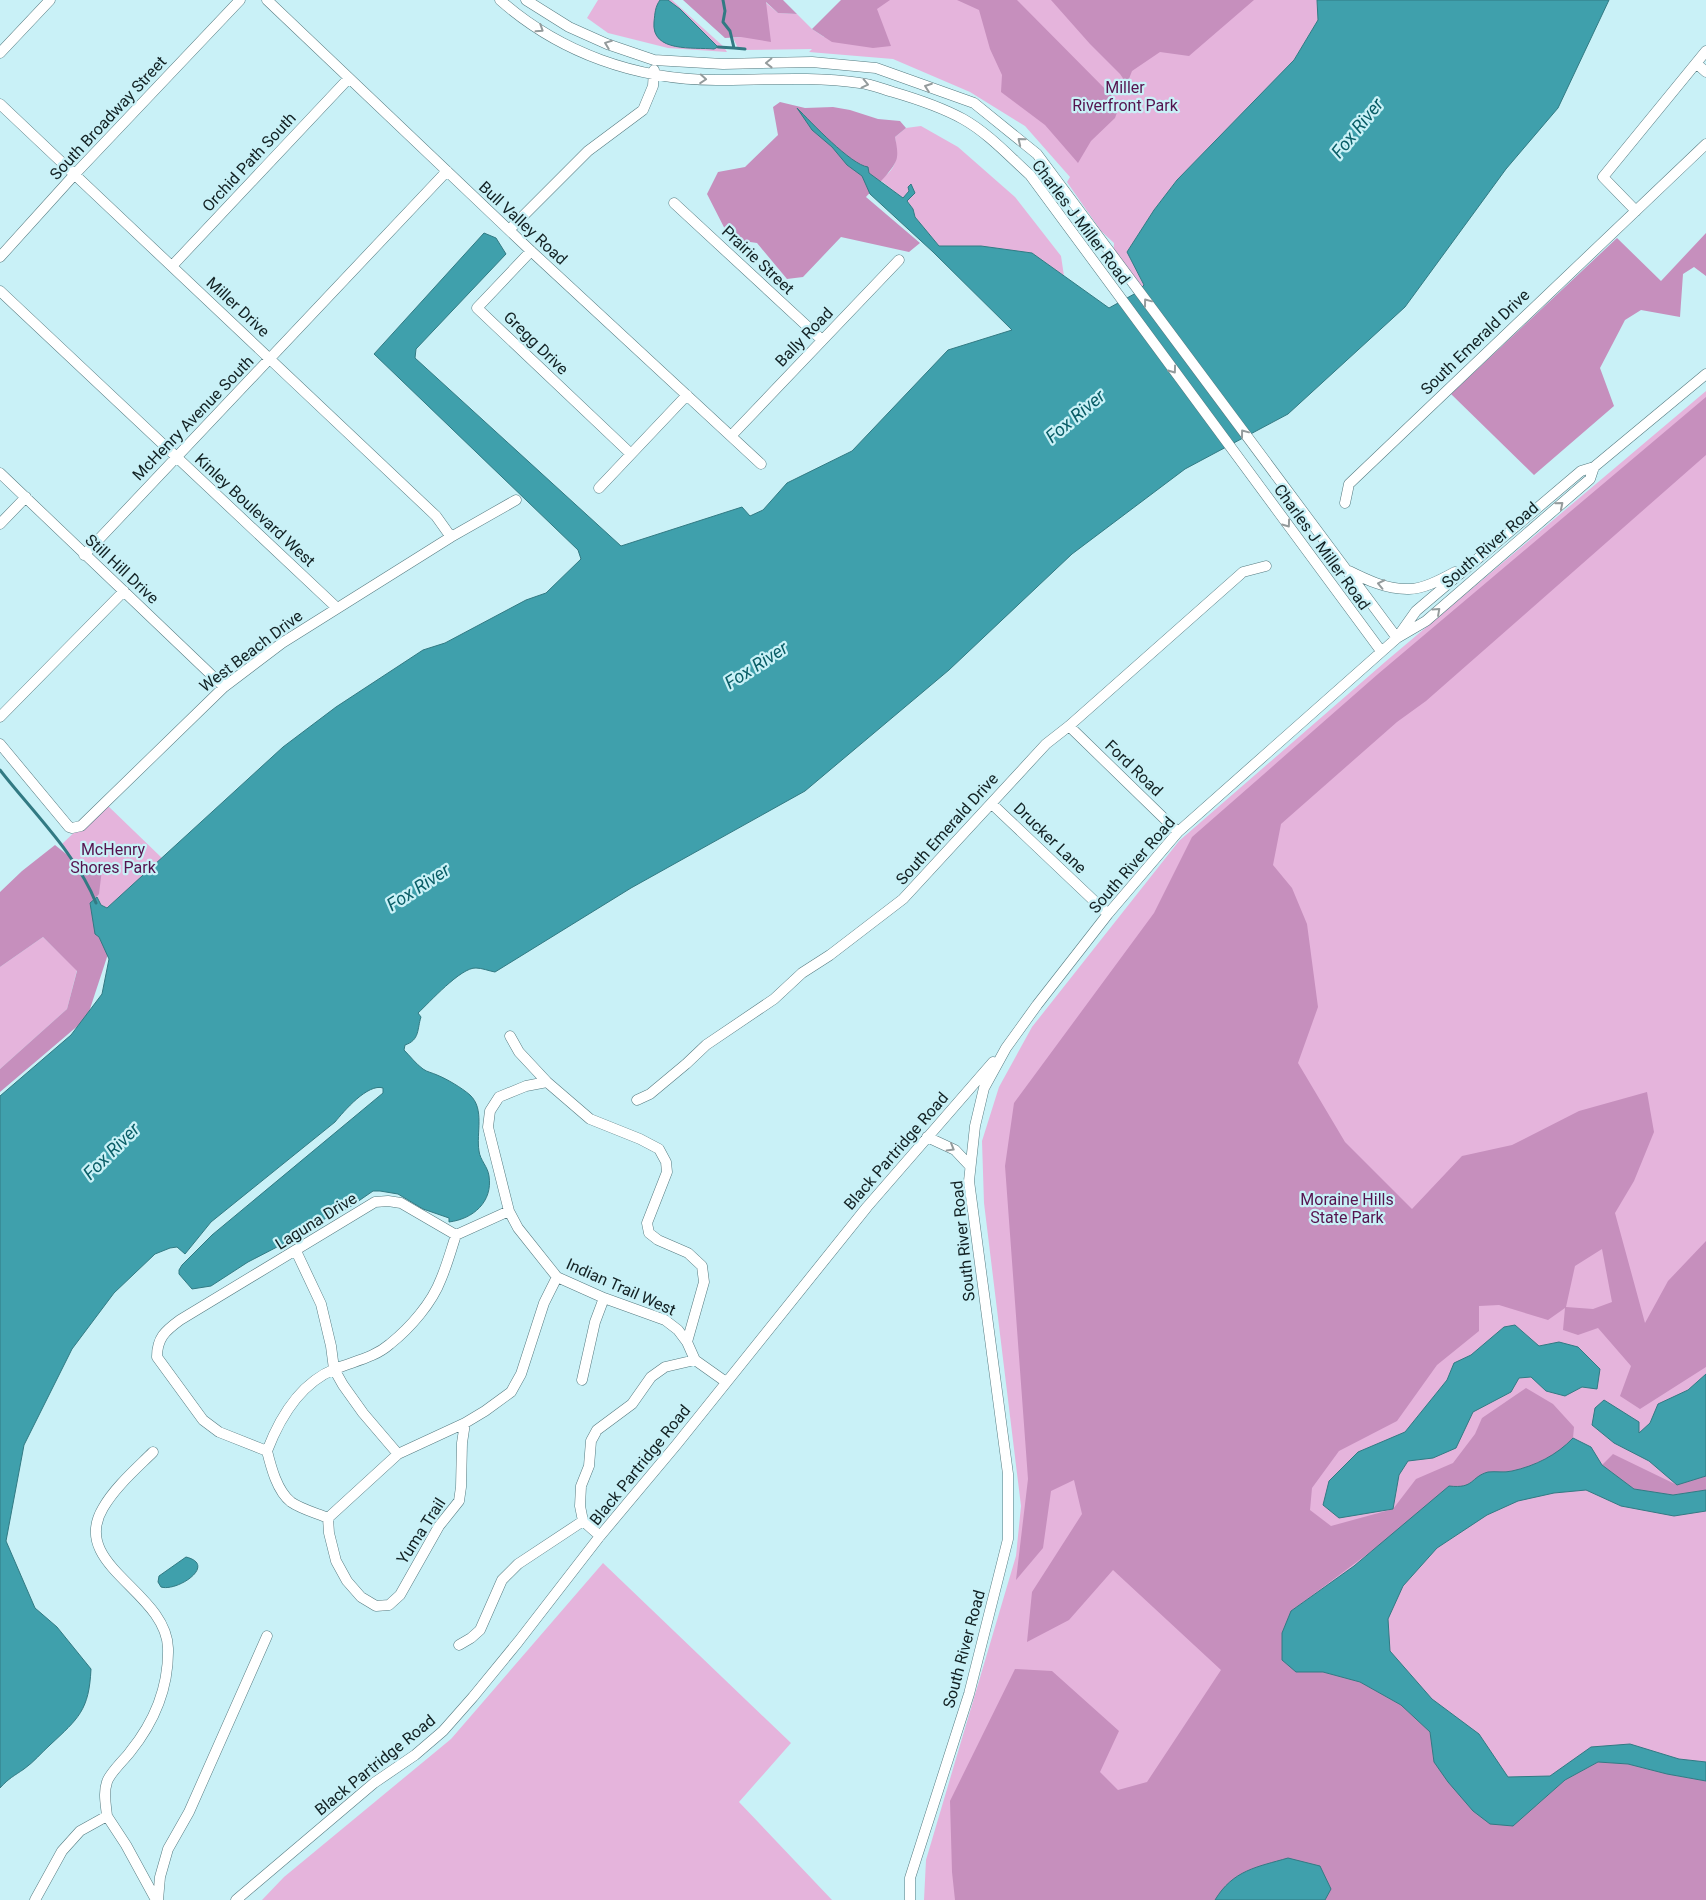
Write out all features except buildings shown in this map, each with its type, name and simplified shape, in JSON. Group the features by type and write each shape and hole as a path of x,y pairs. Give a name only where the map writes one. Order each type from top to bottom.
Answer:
{"street":[{"path":"0,53 50,0"},
{"name":"South Broadway Street","path":"0,257 240,0"},
{"name":"Bull Valley Road","path":"267,0 531,251 761,464"},
{"name":"Charles J Miller Road","path":"500,0 514,12 555,39 601,62 654,76 714,80 800,79 861,83 921,100 964,120 990,138 1030,175 1381,651"},
{"name":"Charles J Miller Road","path":"526,0 569,28 607,44 654,60 723,64 812,62 876,68 974,103 1037,154 1397,638"},
{"path":"1636,211 1603,177 1706,51"},
{"path":"509,230 588,151 643,110 653,86 654,60"},
{"path":"1697,64 1706,72"},
{"name":"Orchid Path South","path":"172,266 349,78"},
{"name":"Miller Drive","path":"0,104 436,516 451,536"},
{"name":"South Emerald Drive","path":"1345,503 1349,484 1706,144"},
{"name":"McHenry Avenue South","path":"84,555 447,171"},
{"name":"Prairie Street","path":"674,203 822,340"},
{"name":"Gregg Drive","path":"531,251 477,308 631,454"},
{"name":"Bally Road","path":"731,436 899,260"},
{"name":"Kinley Boulevard West","path":"0,291 336,607"},
{"name":"South River Road","path":"1397,638 1416,611 1581,471 1594,467 1706,374"},
{"path":"599,488 687,395"},
{"name":"South River Road","path":"910,1900 910,1878 968,1694 1008,1540 1008,1474 969,1181 975,1126 984,1088 1006,1048 1038,1004 1108,914 1178,832 1381,651 1397,638 1426,621 1590,479 1594,467"},
{"name":"Still Hill Drive","path":"0,473 224,687"},
{"path":"0,524 26,496"},
{"name":"West Beach Drive","path":"0,744 69,827 76,828 81,826 224,687 282,643 336,607 451,536 516,500"},
{"path":"1347,570 1374,583 1408,590 1439,581 1475,561"},
{"name":"South Emerald Drive","path":"637,1100 650,1094 706,1045 774,999 802,973 830,955 903,899 1046,744 1069,726 1243,572 1266,566"},
{"path":"0,717 124,591"},
{"name":"Ford Road","path":"1069,726 1178,832"},
{"name":"Drucker Lane","path":"992,804 1108,914"},
{"path":"510,1036 519,1052 548,1082 590,1119 640,1139 659,1149 666,1162 668,1172 647,1223 649,1233 658,1240 688,1253 702,1266 704,1282 687,1342"},
{"name":"Black Partridge Road","path":"236,1900 374,1783 415,1755 443,1731 473,1698 600,1536 867,1207 1006,1048"},
{"path":"548,1082 526,1086 499,1097 490,1111 488,1127 509,1212 456,1236 441,1280 432,1297 412,1324 390,1345 373,1355 334,1369 319,1377 304,1388 283,1416 267,1451 276,1478 291,1502 328,1518 398,1454 465,1423 485,1412 511,1392 521,1374 544,1303 557,1276"},
{"path":"927,1137 955,1150 970,1166"},
{"name":"Laguna Drive","path":"267,1451 219,1432 203,1420 157,1357 157,1345 166,1331 180,1320 376,1202 388,1201 401,1204 456,1236"},
{"name":"Indian Trail West","path":"509,1212 518,1228 557,1276 604,1298 665,1320 678,1330 687,1342 695,1360"},
{"path":"296,1251 320,1304 331,1346 334,1369 363,1413 398,1454"},
{"path":"582,1380 594,1322 604,1298"},
{"path":"600,1536 583,1522 580,1506 581,1486 589,1466 591,1441 597,1430 632,1404 651,1377 666,1367 695,1360 726,1382"},
{"name":"Yuma Trail","path":"328,1518 329,1533 336,1561 347,1581 361,1597 376,1606 389,1604 400,1595 438,1526 458,1501 461,1487 462,1443 465,1423"},
{"path":"153,1452 111,1496 102,1510 95,1533 98,1548 109,1564 149,1605 162,1624 168,1641 165,1688 152,1720 134,1748 107,1781 105,1796 107,1816 157,1900"},
{"path":"459,1645 480,1630 502,1580 518,1564 583,1522"},
{"path":"157,1900 160,1877 168,1849 189,1812 266,1636"},
{"path":"34,1900 62,1851 80,1831 107,1816"}],"green space":[{"path":"598,0 672,0 724,47 727,52 668,48 608,33 587,18"},
{"path":"683,0 783,0 797,14 778,13 766,2 771,42 741,37 725,38"},
{"path":"841,0 890,0 877,9 891,46 873,48 832,42 812,29"},
{"name":"Miller Riverfront Park","path":"859,0 1317,0 1318,20 1294,60 1177,180 1154,210 1127,252 1144,285 1136,293 1113,260 1114,243 1101,231 1067,182 1070,177 1025,126 970,92 893,59 809,52 812,49 739,50 733,38 741,37 765,2 778,13 797,14 812,29 824,37"},
{"path":"957,0 1017,0 1120,104 1115,118 1091,141 1078,163 1045,125 1001,92 1002,75 990,49 979,10"},
{"path":"1051,0 1254,0 1189,56 1160,52 1132,71 1127,84 1120,74"},
{"path":"780,102 805,108 833,107 878,119 900,121 906,128 895,137 896,162 866,197 920,243 909,252 841,237 803,277 787,279 757,243 730,239 707,194 718,172 745,167 778,135 773,107"},
{"path":"921,126 958,147 1015,197 1061,256 1064,276 1032,253 981,246 939,246 915,217 913,209 907,200 909,191 903,198 880,180 894,166 896,156 895,137 906,128"},
{"path":"1706,233 1706,276 1694,267 1683,274 1680,317 1641,310 1625,320 1600,368 1614,406 1534,475 1451,394 1617,238 1661,281"},
{"name":"Moraine Hills State Park","path":"1706,391 1706,1900 924,1900 926,1860 1016,1556 1021,1506 984,1203 982,1141 999,1087 1032,1027 1179,841 1385,662"},
{"path":"1706,397 1706,455 1426,701 1397,722 1281,824 1273,865 1292,888 1307,924 1318,1007 1298,1063 1345,1142 1412,1209 1462,1156 1512,1145 1579,1111 1647,1092 1654,1132 1634,1181 1615,1213 1645,1323 1668,1281 1706,1241 1706,1367 1640,1409 1620,1396 1631,1366 1598,1328 1578,1335 1563,1330 1565,1308 1548,1320 1499,1305 1479,1306 1479,1331 1437,1365 1397,1421 1339,1451 1312,1488 1310,1510 1331,1526 1393,1509 1416,1479 1453,1463 1475,1434 1482,1418 1526,1388 1553,1404 1574,1427 1573,1438 1561,1451 1533,1465 1510,1472 1487,1473 1389,1538 1291,1611 1296,1672 1323,1672 1360,1682 1401,1705 1430,1732 1434,1762 1536,1806 1565,1780 1598,1762 1628,1764 1706,1781 1706,1900 955,1900 952,1872 950,1801 1015,1669 1052,1671 1119,1731 1100,1772 1118,1790 1147,1782 1221,1670 1113,1570 1069,1620 1027,1642 1032,1592 1082,1514 1074,1480 1051,1491 1043,1548 1016,1580 1028,1479 1005,1166 1014,1103 1154,913 1192,837 1378,674","holes":["1602,1249 1612,1302 1593,1309 1566,1307 1575,1266"]},
{"name":"McHenry Shores Park","path":"105,803 163,859 107,908 101,905 93,887 62,844"},
{"path":"55,845 85,869 102,869 99,894 90,904 99,937 108,954 87,1018 0,1092 0,1069 67,1009 77,971 43,937 0,967 0,892 22,871"},
{"path":"43,937 77,970 67,1009 0,1069 0,967"},
{"path":"1613,1454 1677,1485 1706,1476 1706,1490 1673,1495 1634,1489 1602,1465"},
{"path":"603,1563 791,1743 739,1802 832,1900 262,1900 284,1877 451,1739"}],"water":[{"path":"660,0 668,0 680,9 718,47 714,49 685,48 666,44 659,39 655,32 654,22 656,8"},
{"name":"Fox River","path":"1317,0 1609,0 1558,108 1506,169 1405,307 1288,414 1185,469 1072,554 949,670 805,791 631,888 495,972 476,968 462,973 418,1013 421,1017 416,1037 405,1045 404,1050 426,1071 445,1079 467,1092 475,1101 477,1107 479,1114 479,1151 489,1176 488,1194 479,1208 466,1217 449,1222 449,1218 423,1209 398,1194 373,1191 347,1209 320,1221 302,1236 248,1262 211,1286 192,1289 179,1274 182,1265 212,1235 383,1093 383,1088 377,1088 370,1090 357,1099 335,1122 211,1222 185,1254 177,1247 155,1254 114,1293 72,1349 24,1445 6,1541 35,1608 57,1627 91,1669 88,1694 81,1712 68,1728 31,1763 0,1788 0,1096 71,1035 102,994 109,959 99,937 95,934 90,903 97,897 101,905 107,908 283,747 336,707 423,650 445,643 526,600 546,593 581,559 578,550 374,354 484,233 496,238 506,254 416,349 415,358 621,546 742,507 750,516 763,510 787,483 852,451 948,350 1012,330 933,252 870,194 862,176 847,165 832,147 812,130 797,108 842,151 852,159 868,167 869,173 903,198 909,191 908,187 911,184 915,193 907,201 913,209 915,217 939,246 981,246 1032,253 1109,308 1136,293 1144,285 1127,252 1154,210 1177,180 1294,60 1318,20"},
{"path":"1515,1325 1539,1346 1559,1342 1578,1347 1600,1369 1597,1389 1582,1387 1565,1396 1546,1391 1531,1377 1519,1378 1511,1392 1473,1412 1456,1448 1433,1458 1408,1461 1399,1475 1393,1509 1339,1518 1323,1505 1329,1481 1358,1452 1405,1432 1447,1380 1454,1363 1471,1355 1504,1327"},
{"path":"1706,1374 1706,1476 1677,1485 1649,1461 1614,1443 1592,1425 1595,1408 1604,1400 1639,1422 1639,1433 1650,1423 1658,1404 1688,1390"},
{"path":"1573,1438 1591,1447 1602,1465 1634,1489 1673,1495 1706,1490 1706,1511 1674,1516 1621,1506 1586,1490 1554,1493 1518,1501 1487,1515 1437,1548 1403,1586 1388,1619 1390,1651 1432,1699 1479,1734 1508,1777 1550,1776 1591,1747 1630,1744 1679,1759 1706,1762 1706,1781 1628,1764 1598,1762 1565,1780 1513,1826 1490,1824 1473,1811 1448,1782 1434,1762 1430,1732 1401,1705 1360,1682 1323,1672 1296,1672 1282,1660 1282,1633 1291,1611 1354,1566 1449,1486 1464,1486 1488,1472 1509,1472 1529,1466 1553,1455"},
{"path":"186,1557 195,1561 198,1566 192,1577 176,1586 161,1587 158,1582 159,1576"},
{"path":"1288,1858 1320,1866 1331,1889 1325,1900 1215,1900 1222,1890 1238,1876 1256,1867"}],"waterway":[{"path":"723,0 725,11 723,22 730,31 734,48 745,49"},
{"path":"718,47 734,48"},
{"path":"0,770 66,851 88,885 96,903"}]}
